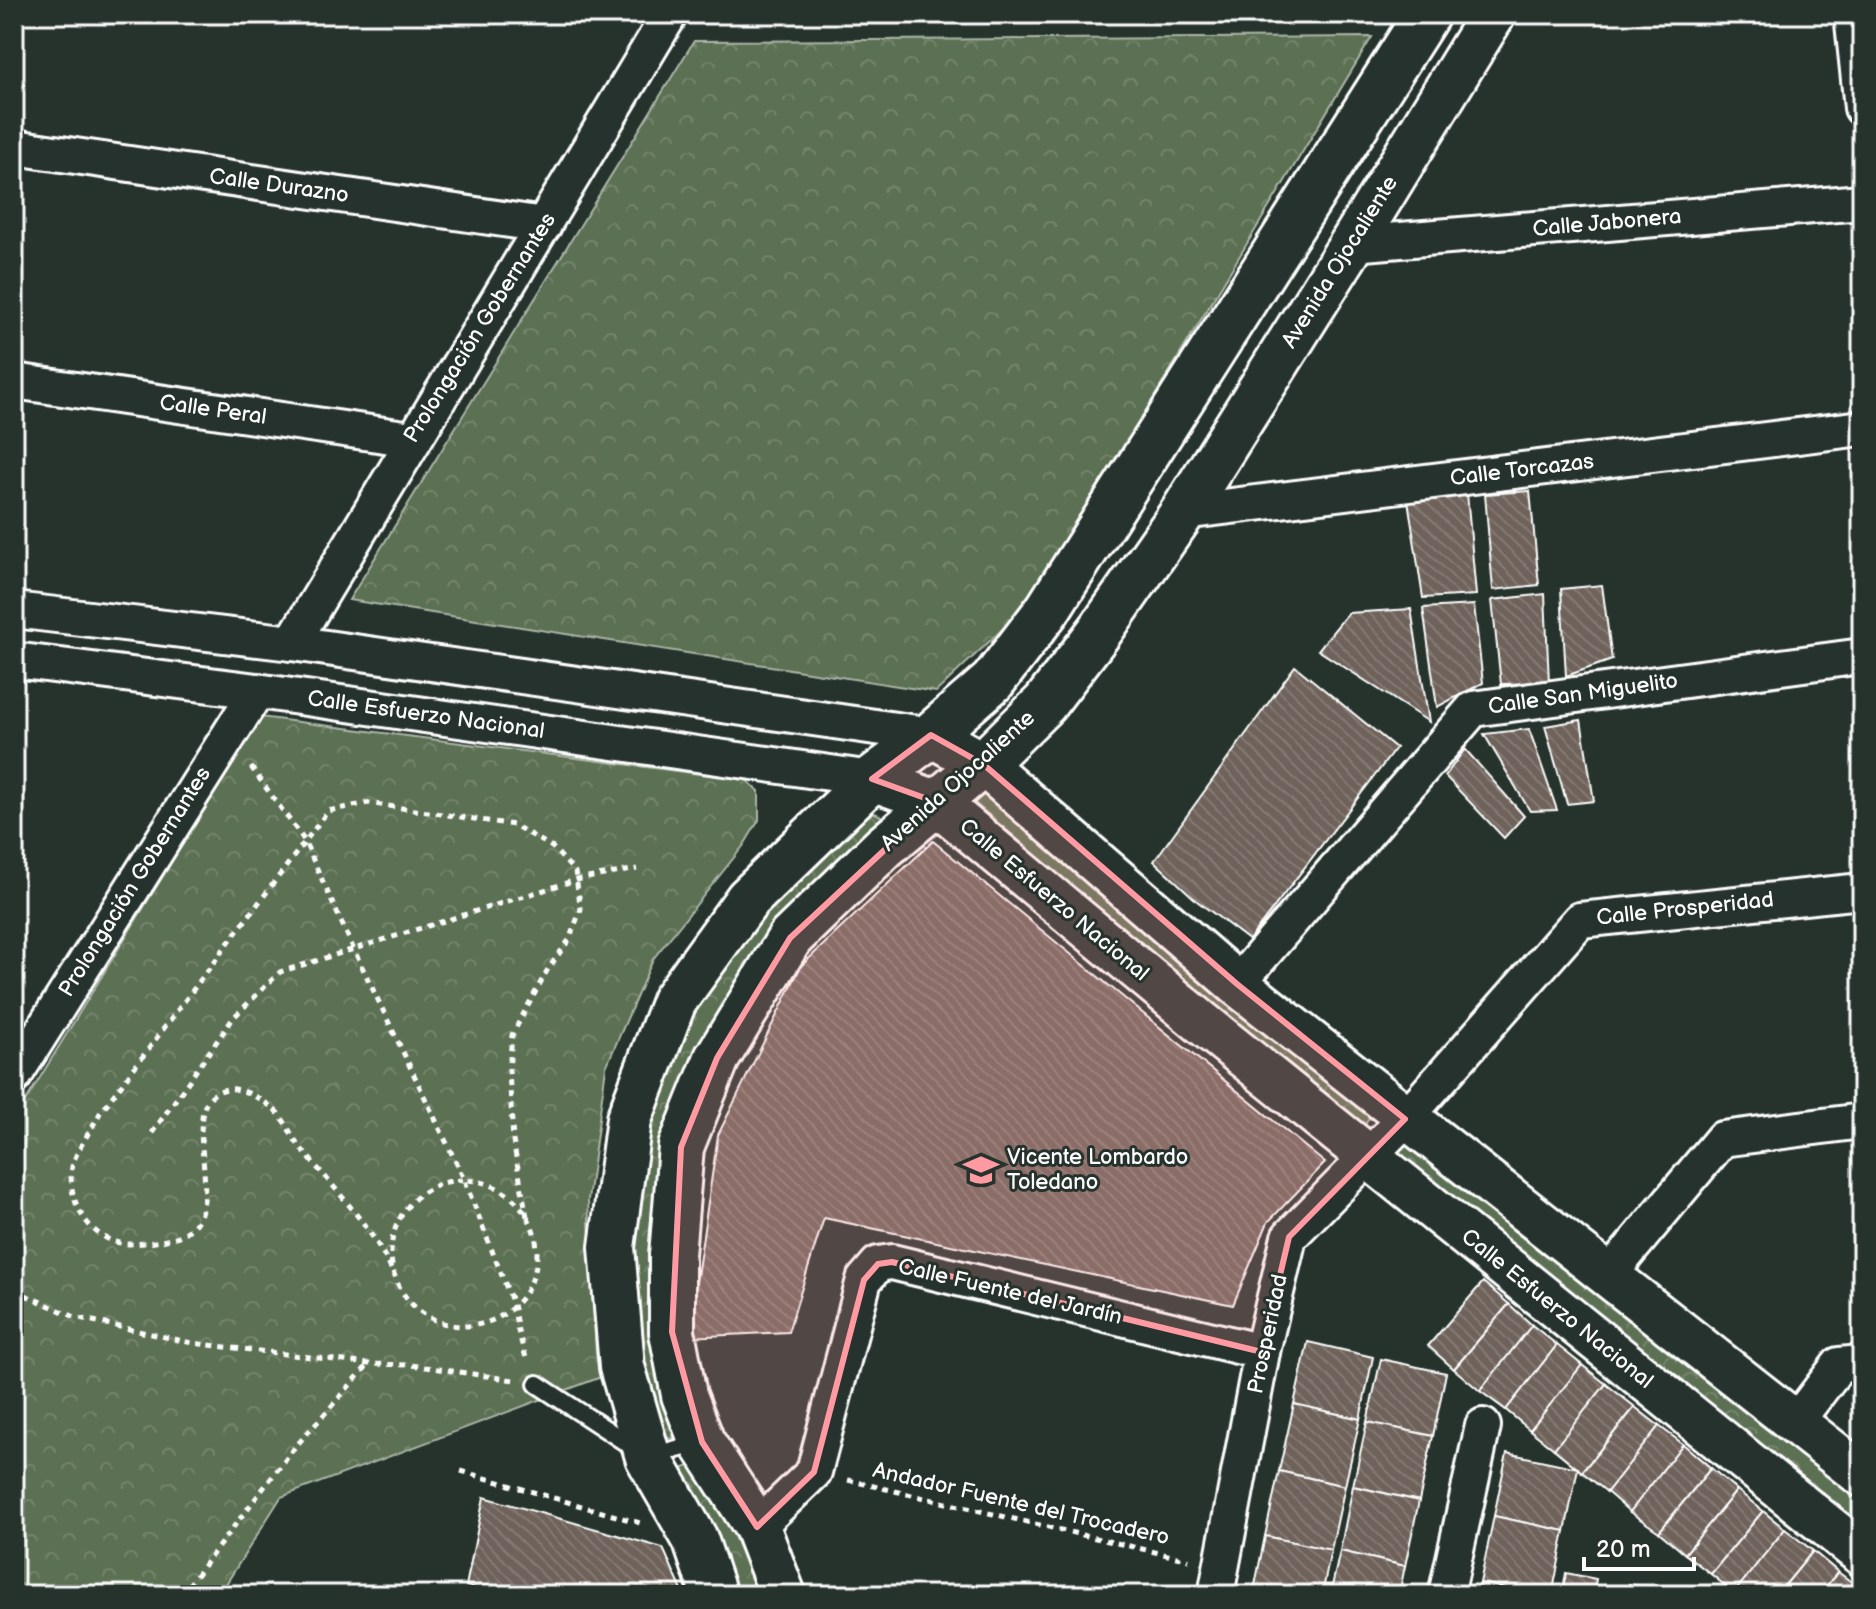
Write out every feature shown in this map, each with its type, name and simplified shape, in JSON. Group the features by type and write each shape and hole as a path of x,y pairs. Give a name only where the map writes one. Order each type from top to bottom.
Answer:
{"main road":[{"path":"714,1595 695,1539 648,1457 622,1367 612,1247 629,1119 674,1001 748,899 872,779 931,735 993,681 1048,609 1427,14"},
{"name":"Avenida Ojocaliente","path":"783,1595 757,1527 702,1442 684,1395 672,1332 672,1255 681,1147 717,1058 790,938 884,847 983,764 1045,703 1100,631 1183,512 1493,14"}],"street":[{"name":"Prolongación Gobernantes","path":"292,643 670,14"},
{"path":"1852,14 1862,108"},
{"name":"Calle Durazno","path":"14,147 544,225"},
{"name":"Calle Jabonera","path":"1352,244 1862,202"},
{"name":"Calle Peral","path":"14,381 412,439"},
{"name":"Calle Torcazas","path":"1183,512 1862,428"},
{"path":"14,610 292,643 931,735 983,764 1237,984 1862,1475"},
{"name":"Calle San Miguelito","path":"1237,984 1473,709 1862,656"},
{"name":"Calle Esfuerzo Nacional","path":"14,660 257,691 872,779 936,802 1367,1156 1862,1554"},
{"name":"Prolongación Gobernantes","path":"14,1076 257,691"},
{"name":"Calle Prosperidad","path":"1405,1119 1580,920 1862,891"},
{"name":"Prosperidad","path":"1218,1581 1262,1352 1289,1237 1405,1119"},
{"path":"1608,1276 1722,1139 1862,1121"},
{"name":"Calle Fuente del Jardín","path":"814,1472 864,1280 878,1264 892,1262 1262,1352"},
{"path":"1795,1423 1839,1365 1862,1363"},
{"path":"1446,1595 1483,1426"},
{"path":"757,1527 814,1472"}],"lane":[{"path":"537,1384 648,1457 702,1442"}],"path":[{"path":"14,1290 75,1317 192,1343 369,1364 411,1365 537,1384 518,1331 513,1304 464,1179 304,840 227,735"},
{"path":"368,803 514,825 552,847 575,872 581,909 569,940 548,969 512,1035 509,1070 513,1141 527,1217 538,1248 535,1276 496,1321 463,1327 431,1320 406,1299 369,1233 296,1142 276,1112 251,1094 228,1089 213,1096 201,1113 200,1140 206,1176 202,1211 190,1230 145,1243 116,1244 91,1229 73,1201 72,1166 100,1113 188,1000 304,840 328,811 368,803"},
{"path":"152,1133 234,1017 280,972 576,880 637,869"},
{"path":"391,1269 392,1236 406,1207 431,1186 464,1179 491,1185 515,1200 527,1217"},
{"path":"181,1595 296,1446 369,1364"},
{"path":"461,1471 695,1539"},
{"name":"Andador Fuente del Trocadero","path":"814,1472 1218,1581"}],"highlighted area":[{"path":"931,735 983,764 1237,984 1405,1119 1289,1237 1262,1352 892,1262 878,1264 864,1280 814,1472 757,1527 702,1442 672,1332 681,1147 717,1058 790,938 936,802 872,779"}],"green space":[{"path":"1372,37 1029,604 936,692 349,600 694,41"},
{"path":"260,717 746,780 759,791 759,820 744,845 653,959 606,1067 588,1200 596,1354 601,1377 281,1497 219,1595 14,1595 14,1120"},
{"path":"986,784 1370,1117 1360,1132 970,799"},
{"path":"869,810 891,821 698,1057 684,1435 656,1442 634,1293 633,1230 648,1122 681,1038 710,983 752,923"},
{"path":"1408,1132 1862,1492 1862,1537 1386,1157"},
{"path":"700,1462 759,1595 733,1595 681,1469"}],"building":[{"path":"1530,491 1539,585 1493,590 1485,494"},
{"path":"1467,493 1476,595 1423,598 1408,500"},
{"path":"1602,585 1612,660 1566,676 1561,589"},
{"path":"1545,594 1549,683 1501,684 1492,600"},
{"path":"1474,605 1483,683 1437,707 1423,608"},
{"path":"1411,609 1429,722 1318,650 1348,613"},
{"path":"1295,666 1396,748 1249,940 1197,901 1154,861"},
{"path":"1581,720 1594,801 1567,804 1545,726"},
{"path":"1529,729 1557,810 1530,811 1484,734"},
{"path":"1465,749 1524,816 1504,838 1445,776"},
{"path":"933,841 1325,1163 1268,1222 1233,1305 824,1218 788,1332 688,1337 718,1135 801,966"},
{"path":"1483,1282 1509,1304 1454,1369 1428,1346"},
{"path":"1509,1304 1532,1325 1480,1391 1454,1369"},
{"path":"1532,1325 1557,1345 1506,1410 1480,1391"},
{"path":"1308,1342 1373,1357 1360,1419 1294,1404"},
{"path":"1557,1345 1582,1365 1530,1430 1506,1410"},
{"path":"1381,1359 1446,1373 1433,1436 1367,1422"},
{"path":"1582,1365 1606,1384 1554,1449 1530,1430"},
{"path":"1606,1384 1635,1407 1582,1472 1554,1449"},
{"path":"1294,1404 1360,1419 1345,1486 1279,1471"},
{"path":"1635,1407 1659,1426 1607,1492 1582,1472"},
{"path":"1367,1422 1433,1436 1419,1501 1353,1486"},
{"path":"1659,1426 1683,1444 1630,1512 1607,1492"},
{"path":"1683,1444 1711,1468 1659,1532 1630,1512"},
{"path":"1507,1453 1578,1468 1565,1531 1494,1516"},
{"path":"1711,1468 1737,1490 1685,1554 1659,1532"},
{"path":"1279,1471 1345,1486 1331,1550 1265,1536"},
{"path":"1353,1486 1419,1501 1405,1566 1340,1551"},
{"path":"1737,1490 1763,1511 1711,1574 1685,1554"},
{"path":"484,1497 663,1548 684,1595 504,1595 466,1586"},
{"path":"1763,1511 1785,1529 1734,1593 1711,1574"},
{"path":"1494,1516 1565,1531 1552,1595 1480,1583"},
{"path":"1785,1529 1813,1551 1777,1595 1734,1593"},
{"path":"1265,1536 1331,1550 1322,1595 1253,1595"},
{"path":"1340,1551 1405,1566 1399,1595 1330,1595"},
{"path":"1813,1551 1838,1572 1819,1595 1777,1595"},
{"path":"1838,1572 1862,1590 1859,1595 1819,1595"},
{"path":"1566,1573 1596,1579 1593,1595 1562,1595"},
{"path":"1480,1583 1539,1595 1477,1595"},
{"path":"1629,1584 1681,1595 1627,1595"}],"place":[{"name":"Vicente Lombardo Toledano","path":"981,1170"}]}
